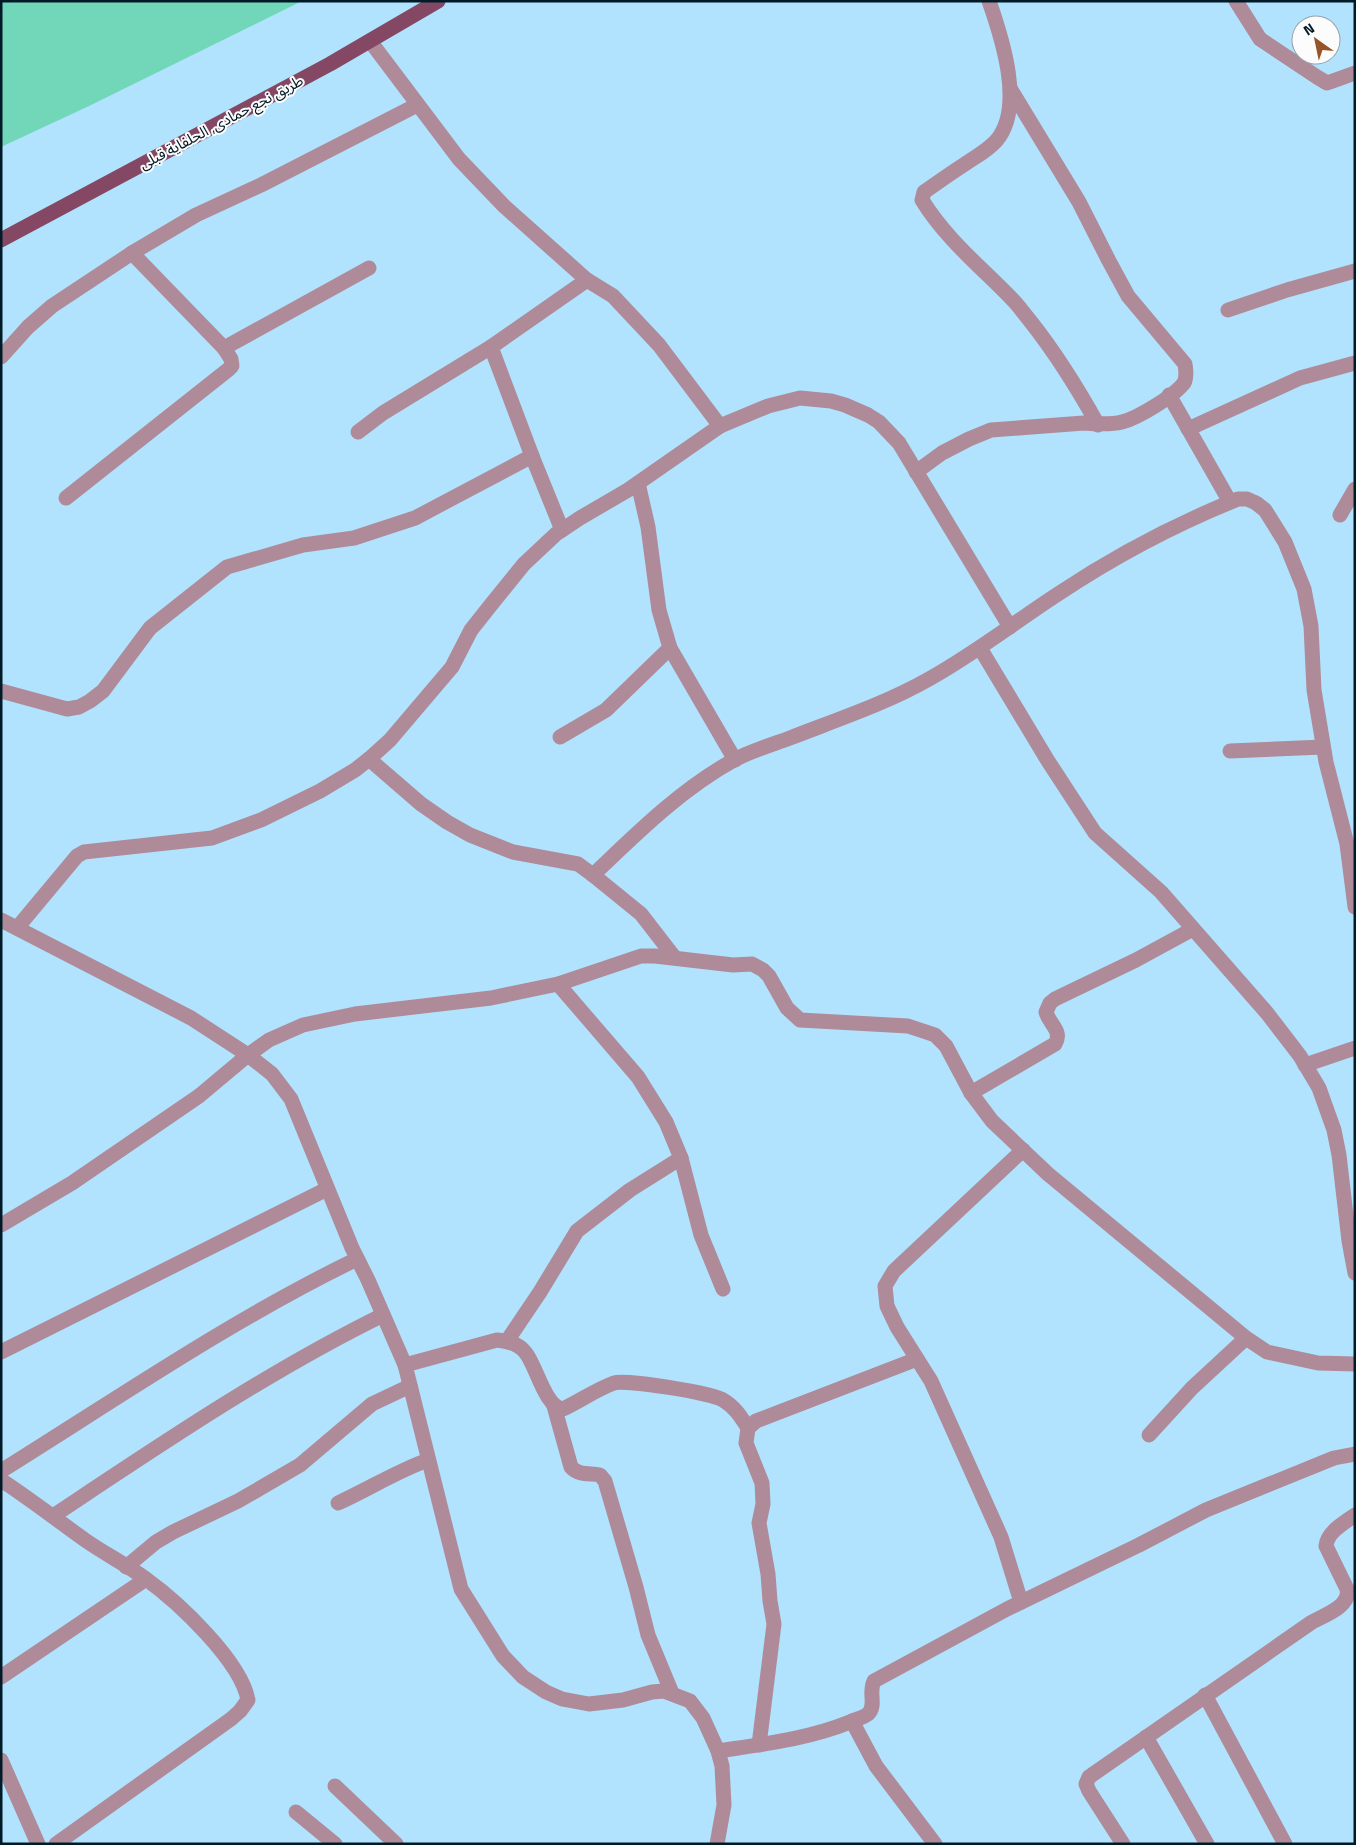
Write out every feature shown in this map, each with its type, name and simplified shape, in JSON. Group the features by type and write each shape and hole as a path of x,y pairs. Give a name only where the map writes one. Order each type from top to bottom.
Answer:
{"main road":[{"name":"طريق نجع حمادى, الحلفاية قبلى","path":"1,240 330,64 438,1"}],"street":[{"path":"989,1 1004,52 1011,90 1006,126 996,141 983,152 924,192 922,200 932,217 973,263 1013,300 1043,338 1072,378 1098,424"},
{"path":"1236,1 1260,39 1317,77 1330,82 1355,73"},
{"path":"370,40 458,159 504,206 588,280 613,296 659,345 720,426"},
{"path":"916,472 942,453 991,430 1084,423 1098,424 1121,422 1133,418 1169,395 1185,382 1187,372 1185,364 1128,296 1108,261 1079,202 1011,90"},
{"path":"1,357 28,327 52,306 132,253 196,215 261,185 417,105"},
{"path":"66,498 232,366 231,359 224,348 132,253"},
{"path":"224,348 369,268"},
{"path":"1228,310 1287,290 1355,271"},
{"path":"358,432 391,409 491,347 588,280"},
{"path":"491,347 562,530"},
{"path":"1188,429 1300,378 1355,363"},
{"path":"1169,395 1230,502"},
{"path":"17,928 77,856 84,852 212,838 261,820 312,795 370,759 390,740 452,667 472,630 524,564 562,530 638,483 720,426 768,406 800,398 830,401 845,405 879,422 899,443 1010,627"},
{"path":"1,691 67,709 79,707 103,691 150,628 227,567 303,545 354,538 415,518 532,456"},
{"path":"638,483 648,527 658,610 670,648 735,760"},
{"path":"1340,515 1355,489"},
{"path":"593,874 651,820 679,797 735,760 872,706 928,680 980,648 1059,593 1141,544 1192,517 1238,499 1247,499 1265,510 1285,542 1304,590 1312,626 1314,690 1323,747 1348,844 1354,898"},
{"path":"560,737 606,710 670,648"},
{"path":"980,648 1048,761 1095,833 1161,892 1267,1013 1300,1056 1318,1088 1334,1130 1355,1272"},
{"path":"1230,751 1323,747"},
{"path":"370,759 421,804 470,835 513,852 578,864 641,914 675,958"},
{"path":"1,920 191,1018 248,1054 272,1074 291,1099 327,1189 405,1365 461,1589 503,1656 523,1677 546,1692 562,1699 589,1704 623,1700 652,1692 664,1691 690,1701 703,1718 718,1751 724,1779 724,1805 716,1844"},
{"path":"971,1093 1055,1044 1059,1036 1058,1032 1046,1012 1050,1003 1055,998 1136,960 1194,929"},
{"path":"1,1226 72,1183 199,1096 248,1054 269,1040 312,1023 375,1011 492,998 558,984 641,956 733,965 752,964 763,970 776,986 787,1008 800,1020 908,1026 935,1035 946,1046 971,1093 992,1120 1048,1174 1246,1338 1267,1352 1318,1363 1355,1364"},
{"path":"558,984 638,1077 666,1122 681,1158 701,1235 723,1289"},
{"path":"1305,1065 1355,1048"},
{"path":"1021,1602 1002,1537 931,1381 887,1306 885,1286 894,1271 1023,1150"},
{"path":"508,1341 579,1229 630,1190 681,1158"},
{"path":"1,1352 327,1189"},
{"path":"1,1471 286,1295 357,1259"},
{"path":"53,1516 205,1416 335,1339 383,1315"},
{"path":"1149,1435 1192,1388 1246,1338"},
{"path":"405,1365 497,1340 508,1341 525,1352 554,1406 571,1467 575,1472 582,1474 600,1475 605,1481 648,1635 672,1693"},
{"path":"759,1745 774,1624 759,1523 764,1492 746,1443 748,1428 756,1421 917,1358"},
{"path":"554,1406 563,1409 616,1382 631,1382 686,1390 721,1398 734,1408 748,1428"},
{"path":"126,1567 164,1537 238,1501 300,1465 372,1404 410,1386"},
{"path":"718,1751 813,1735 852,1721 869,1713 872,1707 871,1689 874,1681 1021,1602 1206,1510 1334,1458 1355,1454"},
{"path":"338,1504 408,1467 428,1460"},
{"path":"1,1480 146,1579 186,1613 219,1648 243,1683 248,1700 231,1719 56,1844"},
{"path":"1123,1844 1092,1797 1086,1784 1089,1777 1312,1622 1346,1602 1349,1596 1347,1588 1326,1546 1327,1540 1332,1533 1355,1515"},
{"path":"1,1676 146,1579"},
{"path":"1205,1696 1285,1844"},
{"path":"852,1721 876,1766 935,1844"},
{"path":"1146,1737 1207,1844"},
{"path":"1,1760 38,1844"},
{"path":"335,1786 396,1844"},
{"path":"296,1812 335,1844"}],"shaded area":[{"path":"1,1 302,1 89,106 1,147"}]}
